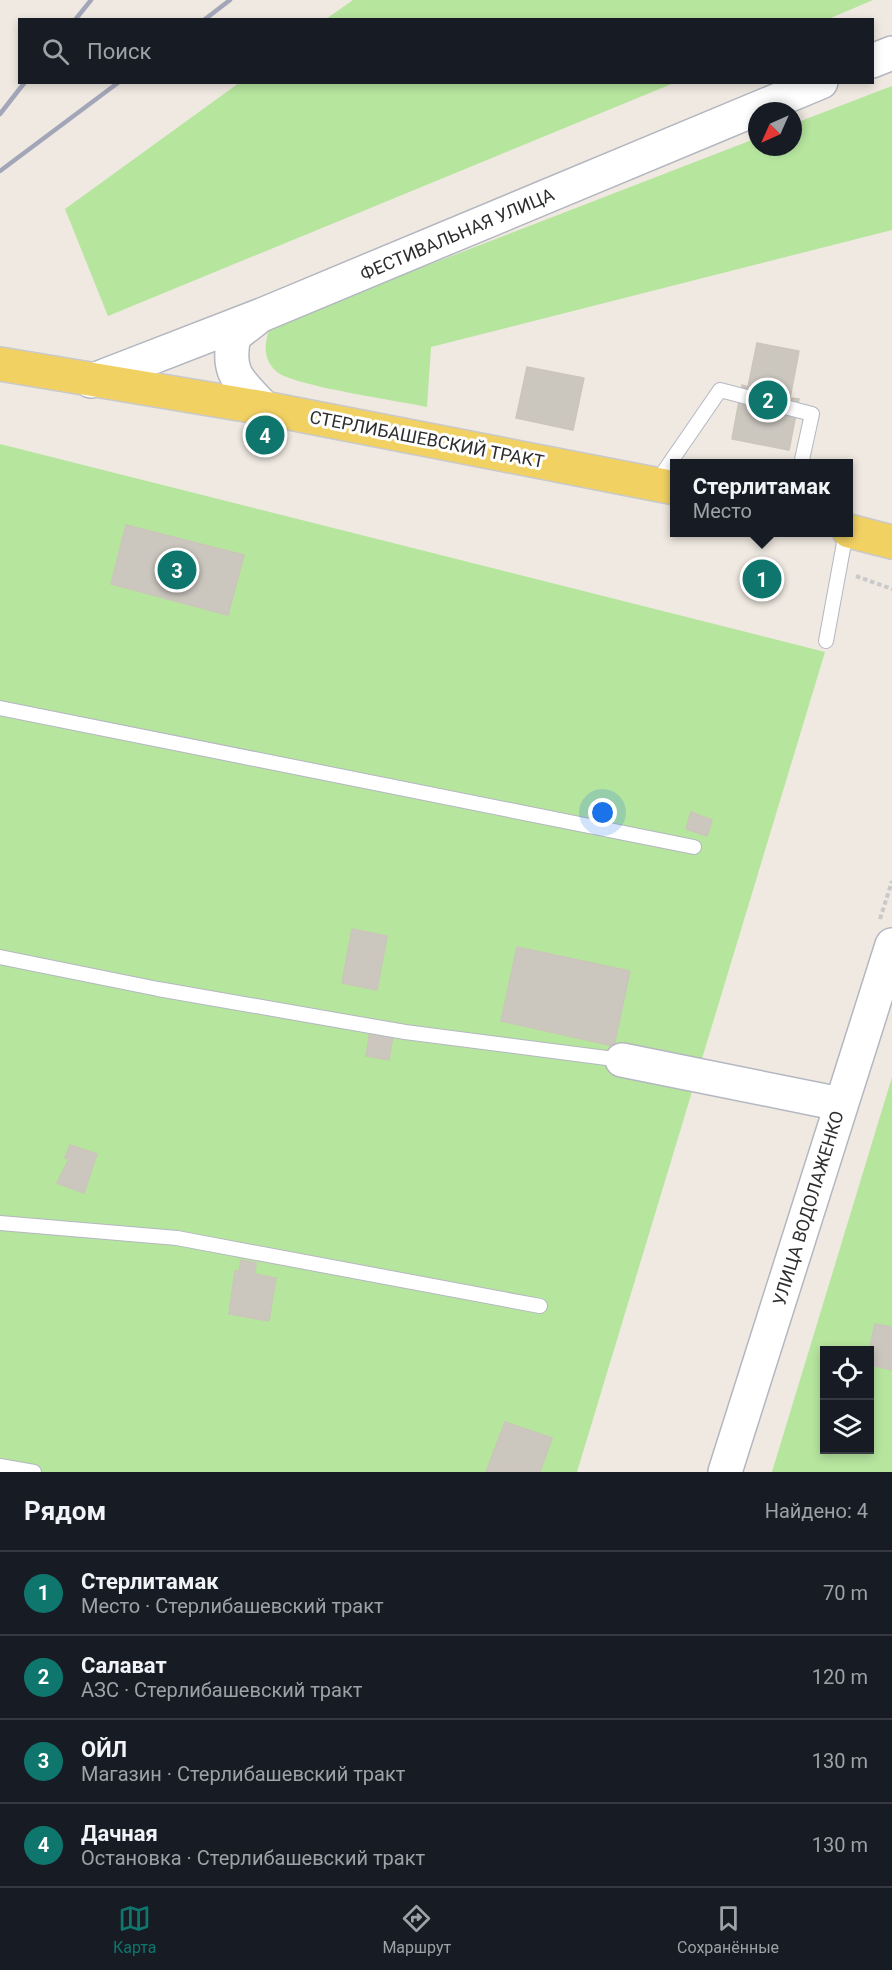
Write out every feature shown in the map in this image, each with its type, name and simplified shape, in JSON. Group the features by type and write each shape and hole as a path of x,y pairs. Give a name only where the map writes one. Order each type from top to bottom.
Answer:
{"main road":[{"name":"СТЕРЛИБАШЕВСКИЙ ТРАКТ","path":"0,364 91,381 264,408 665,486"},
{"path":"853,533 892,542"}],"street":[{"path":"874,61 892,53"},
{"name":"ФЕСТИВАЛЬНАЯ УЛИЦА","path":"91,381 264,314 816,84"},
{"path":"264,314 234,336 229,358 239,381 264,408"},
{"name":"УЛИЦА ВОДОЛАЖЕНКО","path":"725,1472 892,945"},
{"path":"622,1060 840,1104"}],"lane":[{"path":"680,459 720,390 812,414 802,459"},
{"path":"826,641 847,537"},
{"path":"0,708 694,847"},
{"path":"0,957 158,990 405,1032 622,1060"},
{"path":"0,1223 177,1238 540,1306"},
{"path":"0,1466 34,1472"}],"path":[{"path":"839,572 892,589"}],"green space":[{"path":"353,0 873,0 831,18 327,18"},
{"path":"238,84 672,84 108,316 65,209"},
{"path":"892,86 892,230 431,347 427,407 304,383 277,372 269,362 266,344 271,325 295,313 392,279 748,141 748,156 802,156 802,121"},
{"path":"0,444 825,652 577,1472 0,1472"},
{"path":"892,1077 892,1472 772,1472"}],"building":[{"path":"757,343 799,351 790,398 799,399 789,450 732,439 742,385 748,387"},
{"path":"527,367 584,378 573,430 516,418"},
{"path":"126,525 244,555 228,615 111,584"},
{"path":"691,812 712,820 707,836 686,829"},
{"path":"352,929 387,936 377,990 342,983"},
{"path":"517,947 630,971 614,1046 501,1021"},
{"path":"370,1031 393,1036 389,1060 366,1056"},
{"path":"70,1145 97,1154 84,1193 57,1183 69,1159 65,1158"},
{"path":"241,1260 256,1263 255,1274 276,1278 269,1321 229,1314 235,1271 239,1271"},
{"path":"875,1324 892,1327 892,1370 874,1366 874,1346 870,1346"},
{"path":"505,1422 552,1438 540,1472 486,1472"}],"railway":[{"path":"77,18 91,0"},
{"path":"207,18 230,0"},
{"path":"0,114 23,84"},
{"path":"0,171 116,84"}],"place":[{"name":"Салават","path":"768,400"},
{"name":"Дачная","path":"265,435"},
{"name":"ОЙЛ","path":"177,570"},
{"name":"Стерлитамак","path":"762,579"}]}
